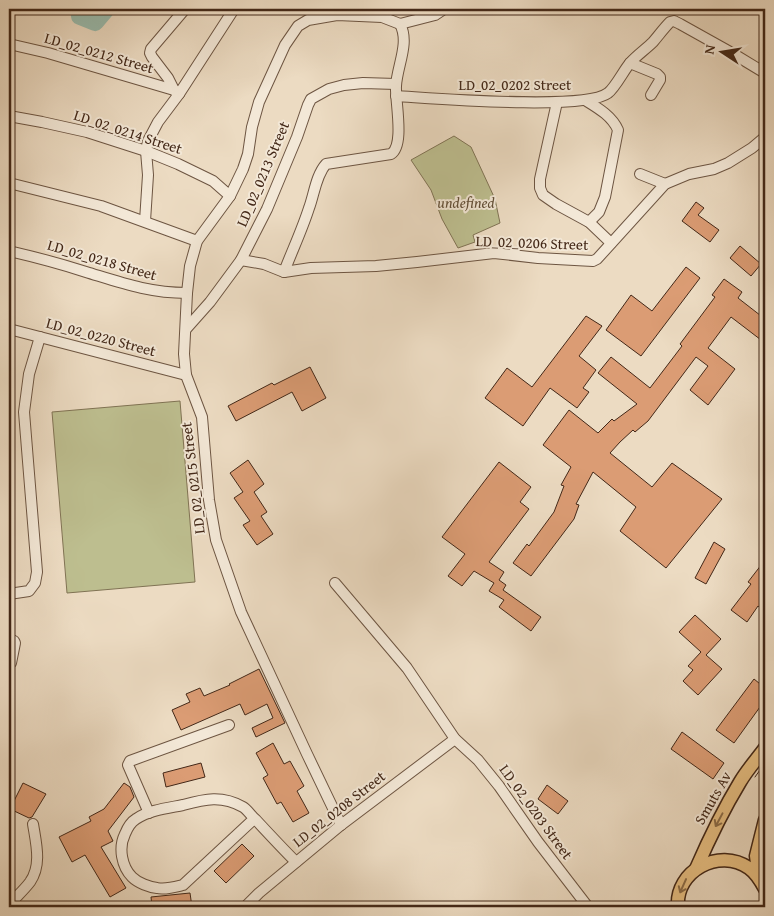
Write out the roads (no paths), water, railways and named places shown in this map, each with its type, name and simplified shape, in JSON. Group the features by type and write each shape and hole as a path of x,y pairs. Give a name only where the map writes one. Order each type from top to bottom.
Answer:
{"main road":[{"name":"Smuts Av","path":"678,907 680,890 687,878 696,869 728,802 765,748"},
{"path":"765,820 756,856 759,877 765,889"},
{"path":"696,869 708,862 722,860 736,862 749,868 759,877"}],"street":[{"path":"177,92 150,53 151,49 185,9"},
{"path":"241,260 264,264 284,272 326,164 387,155 393,152 396,148 399,127 396,84 404,30 400,24 435,14 444,9"},
{"path":"144,220 148,175 146,151 148,141 158,122 229,11"},
{"name":"LD_02_0215 Street","path":"341,825 241,612 216,540 209,500 202,417 186,375 184,354 187,293 190,266 197,241 230,196 243,169 259,102 285,45 298,26 308,20 337,15 382,18 400,24"},
{"name":"LD_02_0202 Street","path":"396,96 491,102 556,102 585,100 601,96 608,93 630,63 652,43 670,22 674,21 765,73"},
{"name":"LD_02_0212 Street","path":"9,44 48,53 177,92"},
{"path":"630,63 658,74 660,77 651,95"},
{"name":"LD_02_0213 Street","path":"186,329 210,302 241,260 267,209 311,99 329,89 344,85 363,83 396,84"},
{"path":"585,100 601,110 615,124 618,130 605,197 599,212 589,222"},
{"path":"556,102 540,179 540,188 543,195 589,222 611,243"},
{"name":"LD_02_0214 Street","path":"9,116 88,132 146,151 213,180 230,196"},
{"name":"LD_02_0206 Street","path":"284,272 311,268 384,265 494,253 593,261 597,259 665,184 689,174 721,166 752,148 765,137"},
{"path":"640,174 665,184"},
{"path":"9,183 101,206 144,220 197,241"},
{"name":"LD_02_0218 Street","path":"9,251 44,259 138,288 170,293 187,293"},
{"name":"LD_02_0220 Street","path":"9,329 186,375"},
{"path":"9,594 29,592 35,583 37,572 24,412 29,374 40,337"},
{"name":"LD_02_0203 Street","path":"335,583 407,668 455,739 478,760 499,786 538,842 588,907"},
{"path":"9,639 15,643 11,663"},
{"path":"149,813 128,765 130,761 228,725"},
{"name":"LD_02_0208 Street","path":"245,907 258,893 341,825 455,739"},
{"path":"254,819 183,885 158,889 141,883 132,877 123,862 121,848 123,837 134,820 149,813 216,798 224,799 245,808 296,862"},
{"path":"9,905 31,881 36,869 37,855 33,824"}],"waterway":[{"path":"79,9 80,16 95,22 106,9"}],"tram line":[{"path":"755,777 765,763"}],"park label":[{"name":"undefined","path":"466,203"}]}
